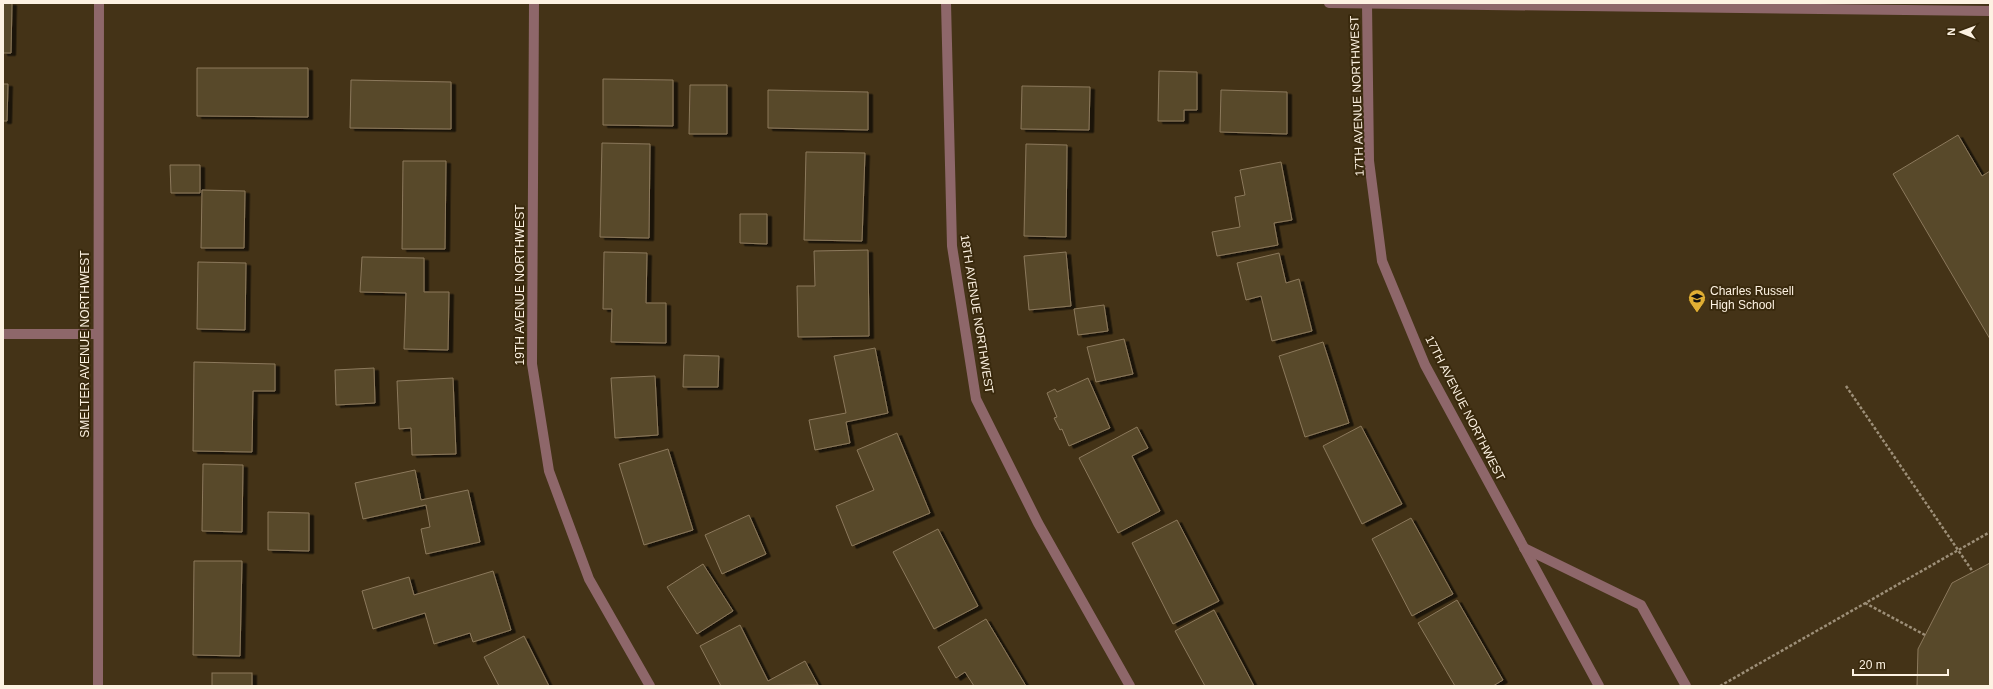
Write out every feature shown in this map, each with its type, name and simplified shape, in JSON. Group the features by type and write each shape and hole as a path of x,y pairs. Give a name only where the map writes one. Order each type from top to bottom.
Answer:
{"street":[{"name":"SMELTER AVENUE NORTHWEST","path":"98,686 99,3"},
{"name":"19TH AVENUE NORTHWEST","path":"534,3 532,364 549,471 590,579 650,686"},
{"name":"18TH AVENUE NORTHWEST","path":"946,3 952,246 976,399 1038,523 1130,686"},
{"path":"1329,3 1990,11"},
{"name":"17TH AVENUE NORTHWEST","path":"1367,3 1369,161 1382,261 1425,365 1599,686"},
{"path":"3,334 98,334"},
{"path":"1524,548 1641,605 1686,686"}],"path":[{"path":"1846,386 1973,572"},
{"path":"1720,686 1990,532"},
{"path":"1865,603 1925,635"}],"building":[{"path":"3,3 12,3 11,53 3,53"},
{"path":"197,68 308,68 308,117 197,116"},
{"path":"1159,71 1197,72 1197,110 1184,110 1184,121 1158,121"},
{"path":"603,79 673,80 673,126 603,125"},
{"path":"351,80 451,82 451,129 350,128"},
{"path":"3,84 8,84 7,121 3,121"},
{"path":"690,85 727,85 727,134 689,134"},
{"path":"1022,86 1090,87 1089,130 1021,129"},
{"path":"768,90 868,92 868,130 768,128"},
{"path":"1221,90 1287,92 1287,134 1220,132"},
{"path":"1958,135 1982,176 1990,171 1990,339 1893,174"},
{"path":"602,143 650,144 649,238 600,237"},
{"path":"1026,144 1067,145 1066,237 1024,236"},
{"path":"806,152 865,153 862,241 804,240"},
{"path":"403,161 446,161 445,249 402,249"},
{"path":"1281,162 1292,220 1274,223 1278,245 1217,256 1212,232 1240,227 1235,197 1245,195 1240,170"},
{"path":"170,165 200,165 200,193 171,193"},
{"path":"202,190 245,191 244,248 201,248"},
{"path":"740,214 767,214 767,244 740,243"},
{"path":"868,250 869,336 798,337 797,286 815,286 814,251"},
{"path":"604,252 647,253 646,303 666,303 666,343 611,342 612,309 603,309"},
{"path":"1066,252 1071,306 1029,310 1024,256"},
{"path":"1279,253 1286,283 1299,279 1312,331 1272,341 1261,296 1246,300 1237,263"},
{"path":"362,257 424,258 424,292 449,292 448,350 404,349 406,293 360,292"},
{"path":"198,262 246,263 245,330 197,329"},
{"path":"1104,305 1108,331 1078,335 1074,309"},
{"path":"1124,339 1133,374 1096,382 1087,347"},
{"path":"1323,342 1349,423 1305,437 1279,356"},
{"path":"875,348 888,413 846,422 850,443 815,450 809,420 846,413 834,356"},
{"path":"684,355 719,356 718,387 683,387"},
{"path":"194,362 275,364 275,391 253,391 252,452 193,451"},
{"path":"374,368 375,403 336,405 335,370"},
{"path":"655,376 658,435 615,438 611,378"},
{"path":"453,378 456,454 412,455 411,428 399,429 397,381"},
{"path":"1088,378 1110,428 1069,446 1062,429 1060,430 1054,418 1057,417 1047,393 1055,389 1057,392"},
{"path":"1361,426 1402,504 1362,524 1323,446"},
{"path":"1137,427 1148,448 1132,456 1160,511 1118,533 1079,458"},
{"path":"897,433 930,513 852,546 836,506 874,490 857,450"},
{"path":"668,449 693,530 644,545 619,464"},
{"path":"203,464 243,465 242,532 202,531"},
{"path":"415,470 421,500 468,490 480,542 426,554 421,529 430,527 426,505 363,519 355,483"},
{"path":"268,512 309,513 309,551 268,550"},
{"path":"749,515 766,554 722,574 705,535"},
{"path":"1411,518 1453,594 1412,616 1372,539"},
{"path":"1177,520 1219,601 1173,624 1132,543"},
{"path":"938,529 978,606 934,629 893,552"},
{"path":"194,561 242,561 240,656 193,655"},
{"path":"1990,563 1990,686 1917,686 1918,649 1952,583"},
{"path":"703,564 733,611 697,634 667,587"},
{"path":"493,571 511,630 473,642 470,633 434,644 425,613 373,629 362,591 409,577 414,595"},
{"path":"1457,600 1503,680 1493,686 1455,686 1418,623"},
{"path":"1214,610 1254,686 1205,686 1175,631"},
{"path":"986,619 1026,686 974,686 965,672 956,678 938,647"},
{"path":"740,625 768,681 805,661 818,685 721,686 700,646"},
{"path":"524,636 549,686 499,686 484,657"},
{"path":"212,673 252,673 252,686 212,686"}],"place":[{"name":"Charles Russell High School","path":"1697,313"}]}
